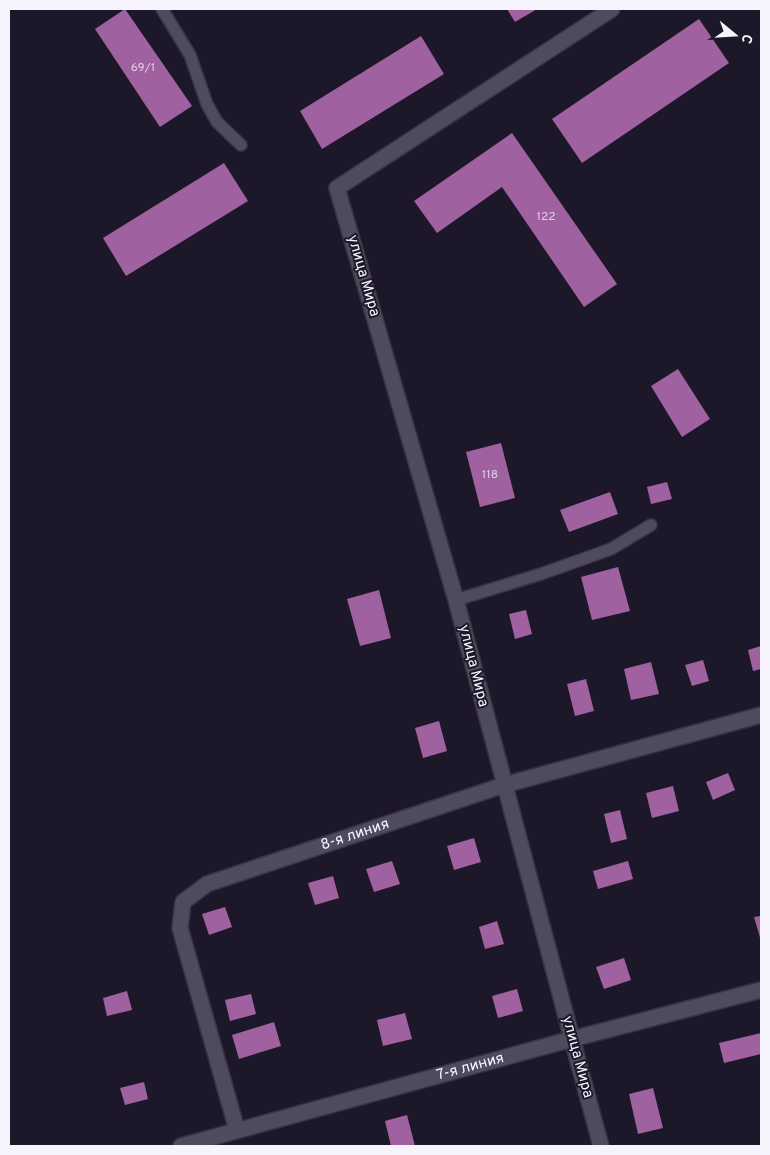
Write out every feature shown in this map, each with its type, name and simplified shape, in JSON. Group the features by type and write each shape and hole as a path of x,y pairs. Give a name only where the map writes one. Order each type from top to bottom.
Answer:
{"street":[{"name":"улица Мира","path":"601,1146 456,600 337,188 612,9"},
{"name":"8-я линия","path":"237,1130 180,928 183,902 208,884 504,785 761,715"},
{"name":"7-я линия","path":"181,1146 200,1144 237,1130 761,990"}],"lane":[{"path":"162,9 190,55 206,104 218,122 241,145"},
{"path":"456,600 541,574 611,549 650,525"}],"building":[{"path":"125,9 192,106 160,127 95,29"},
{"path":"507,9 537,9 515,22"},
{"path":"699,19 729,63 582,163 552,119"},
{"path":"421,36 444,74 322,149 300,111"},
{"path":"512,133 617,284 584,307 502,187 437,233 414,201"},
{"path":"224,163 248,201 126,276 103,238"},
{"path":"678,369 710,419 682,437 651,386"},
{"path":"501,443 515,498 480,507 466,452"},
{"path":"667,482 672,499 651,504 647,487"},
{"path":"610,492 618,514 569,532 560,510"},
{"path":"618,567 630,611 592,620 581,577"},
{"path":"379,590 391,638 360,646 347,599"},
{"path":"526,610 532,634 515,639 509,614"},
{"path":"761,646 761,669 753,671 748,650"},
{"path":"703,660 709,681 692,686 685,665"},
{"path":"651,662 659,694 631,700 624,669"},
{"path":"586,679 594,711 575,716 567,684"},
{"path":"439,721 447,751 423,758 415,728"},
{"path":"728,773 735,790 713,800 706,782"},
{"path":"673,786 679,811 652,818 646,793"},
{"path":"620,810 627,839 611,843 604,814"},
{"path":"474,838 481,862 454,870 447,846"},
{"path":"392,861 400,884 374,892 366,869"},
{"path":"628,861 633,879 598,889 593,871"},
{"path":"333,876 339,898 315,905 308,883"},
{"path":"225,907 232,927 209,935 202,914"},
{"path":"761,916 761,941 754,917"},
{"path":"497,921 504,944 485,949 479,927"},
{"path":"624,958 631,980 604,989 596,967"},
{"path":"517,989 523,1011 498,1018 492,996"},
{"path":"127,991 132,1010 107,1016 103,998"},
{"path":"251,994 256,1014 230,1021 225,1000"},
{"path":"405,1013 412,1039 383,1046 377,1020"},
{"path":"274,1022 281,1046 239,1059 232,1035"},
{"path":"761,1033 761,1054 724,1063 719,1043"},
{"path":"144,1082 148,1099 125,1105 120,1088"},
{"path":"653,1088 663,1128 638,1134 629,1094"},
{"path":"407,1115 415,1146 391,1146 385,1121"}]}
